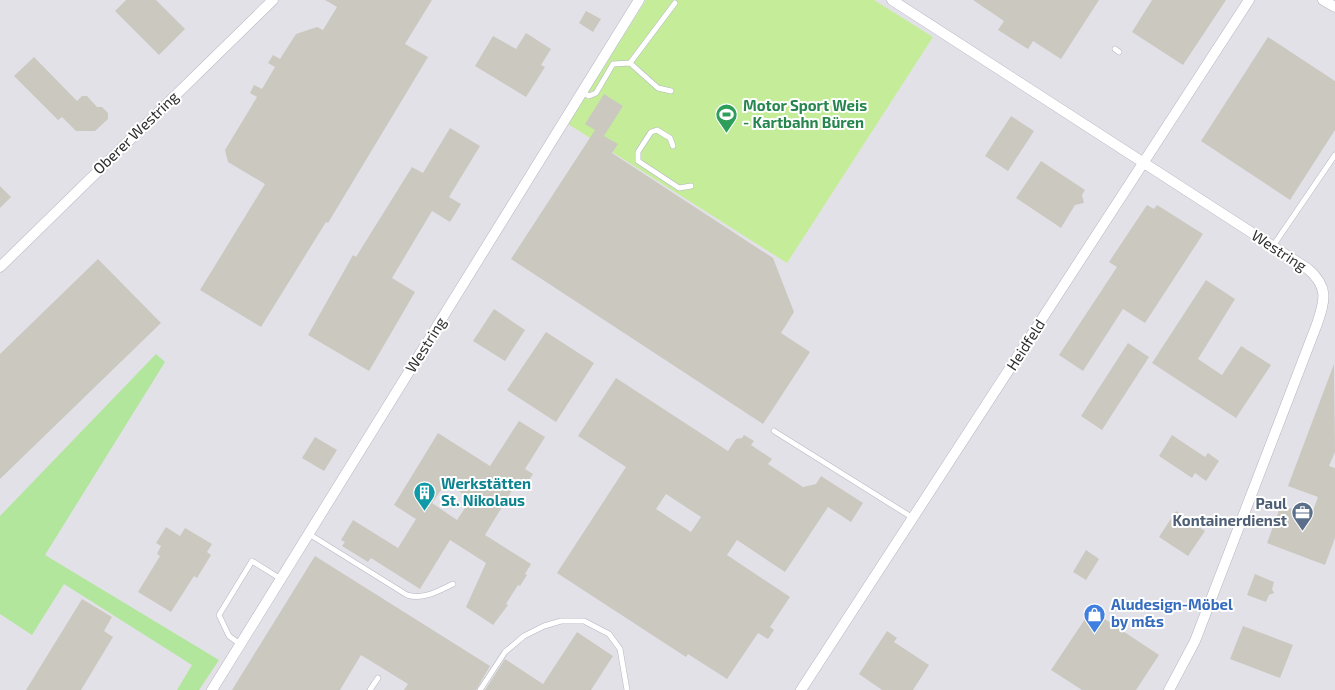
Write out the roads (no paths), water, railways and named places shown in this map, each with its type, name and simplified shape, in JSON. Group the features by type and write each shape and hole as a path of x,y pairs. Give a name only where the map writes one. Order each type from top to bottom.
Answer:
{"street":[{"name":"Oberer Westring","path":"0,266 273,0"},
{"name":"Westring","path":"212,690 639,0"},
{"name":"Westring","path":"892,0 1272,246 1316,276 1323,288 1322,309 1195,641 1169,690"},
{"name":"Heidfeld","path":"801,690 1249,0"},
{"path":"1324,0 1335,7"}],"lane":[{"path":"630,64 675,3"},
{"path":"582,92 589,96 596,93 613,64 630,64 658,88 671,91"},
{"path":"673,146 670,138 657,130 651,132 638,152 638,160 679,188 691,186"},
{"path":"1272,246 1335,155"},
{"path":"774,431 913,518"},
{"path":"309,534 407,595 427,596 453,584"},
{"path":"240,645 228,636 219,615 252,561 281,579"},
{"path":"480,690 505,652 524,636 544,626 561,621 584,621 609,634 620,648 627,690"},
{"path":"370,690 378,678"}],"place":[{"name":"Motor Sport Weis - Kartbahn Büren","path":"727,134"},
{"name":"Werkstätten St. Nikolaus","path":"425,512"},
{"name":"Paul Kontainerdienst","path":"1303,532"},
{"name":"Aludesign-Möbel by m&s","path":"1095,633"}]}
